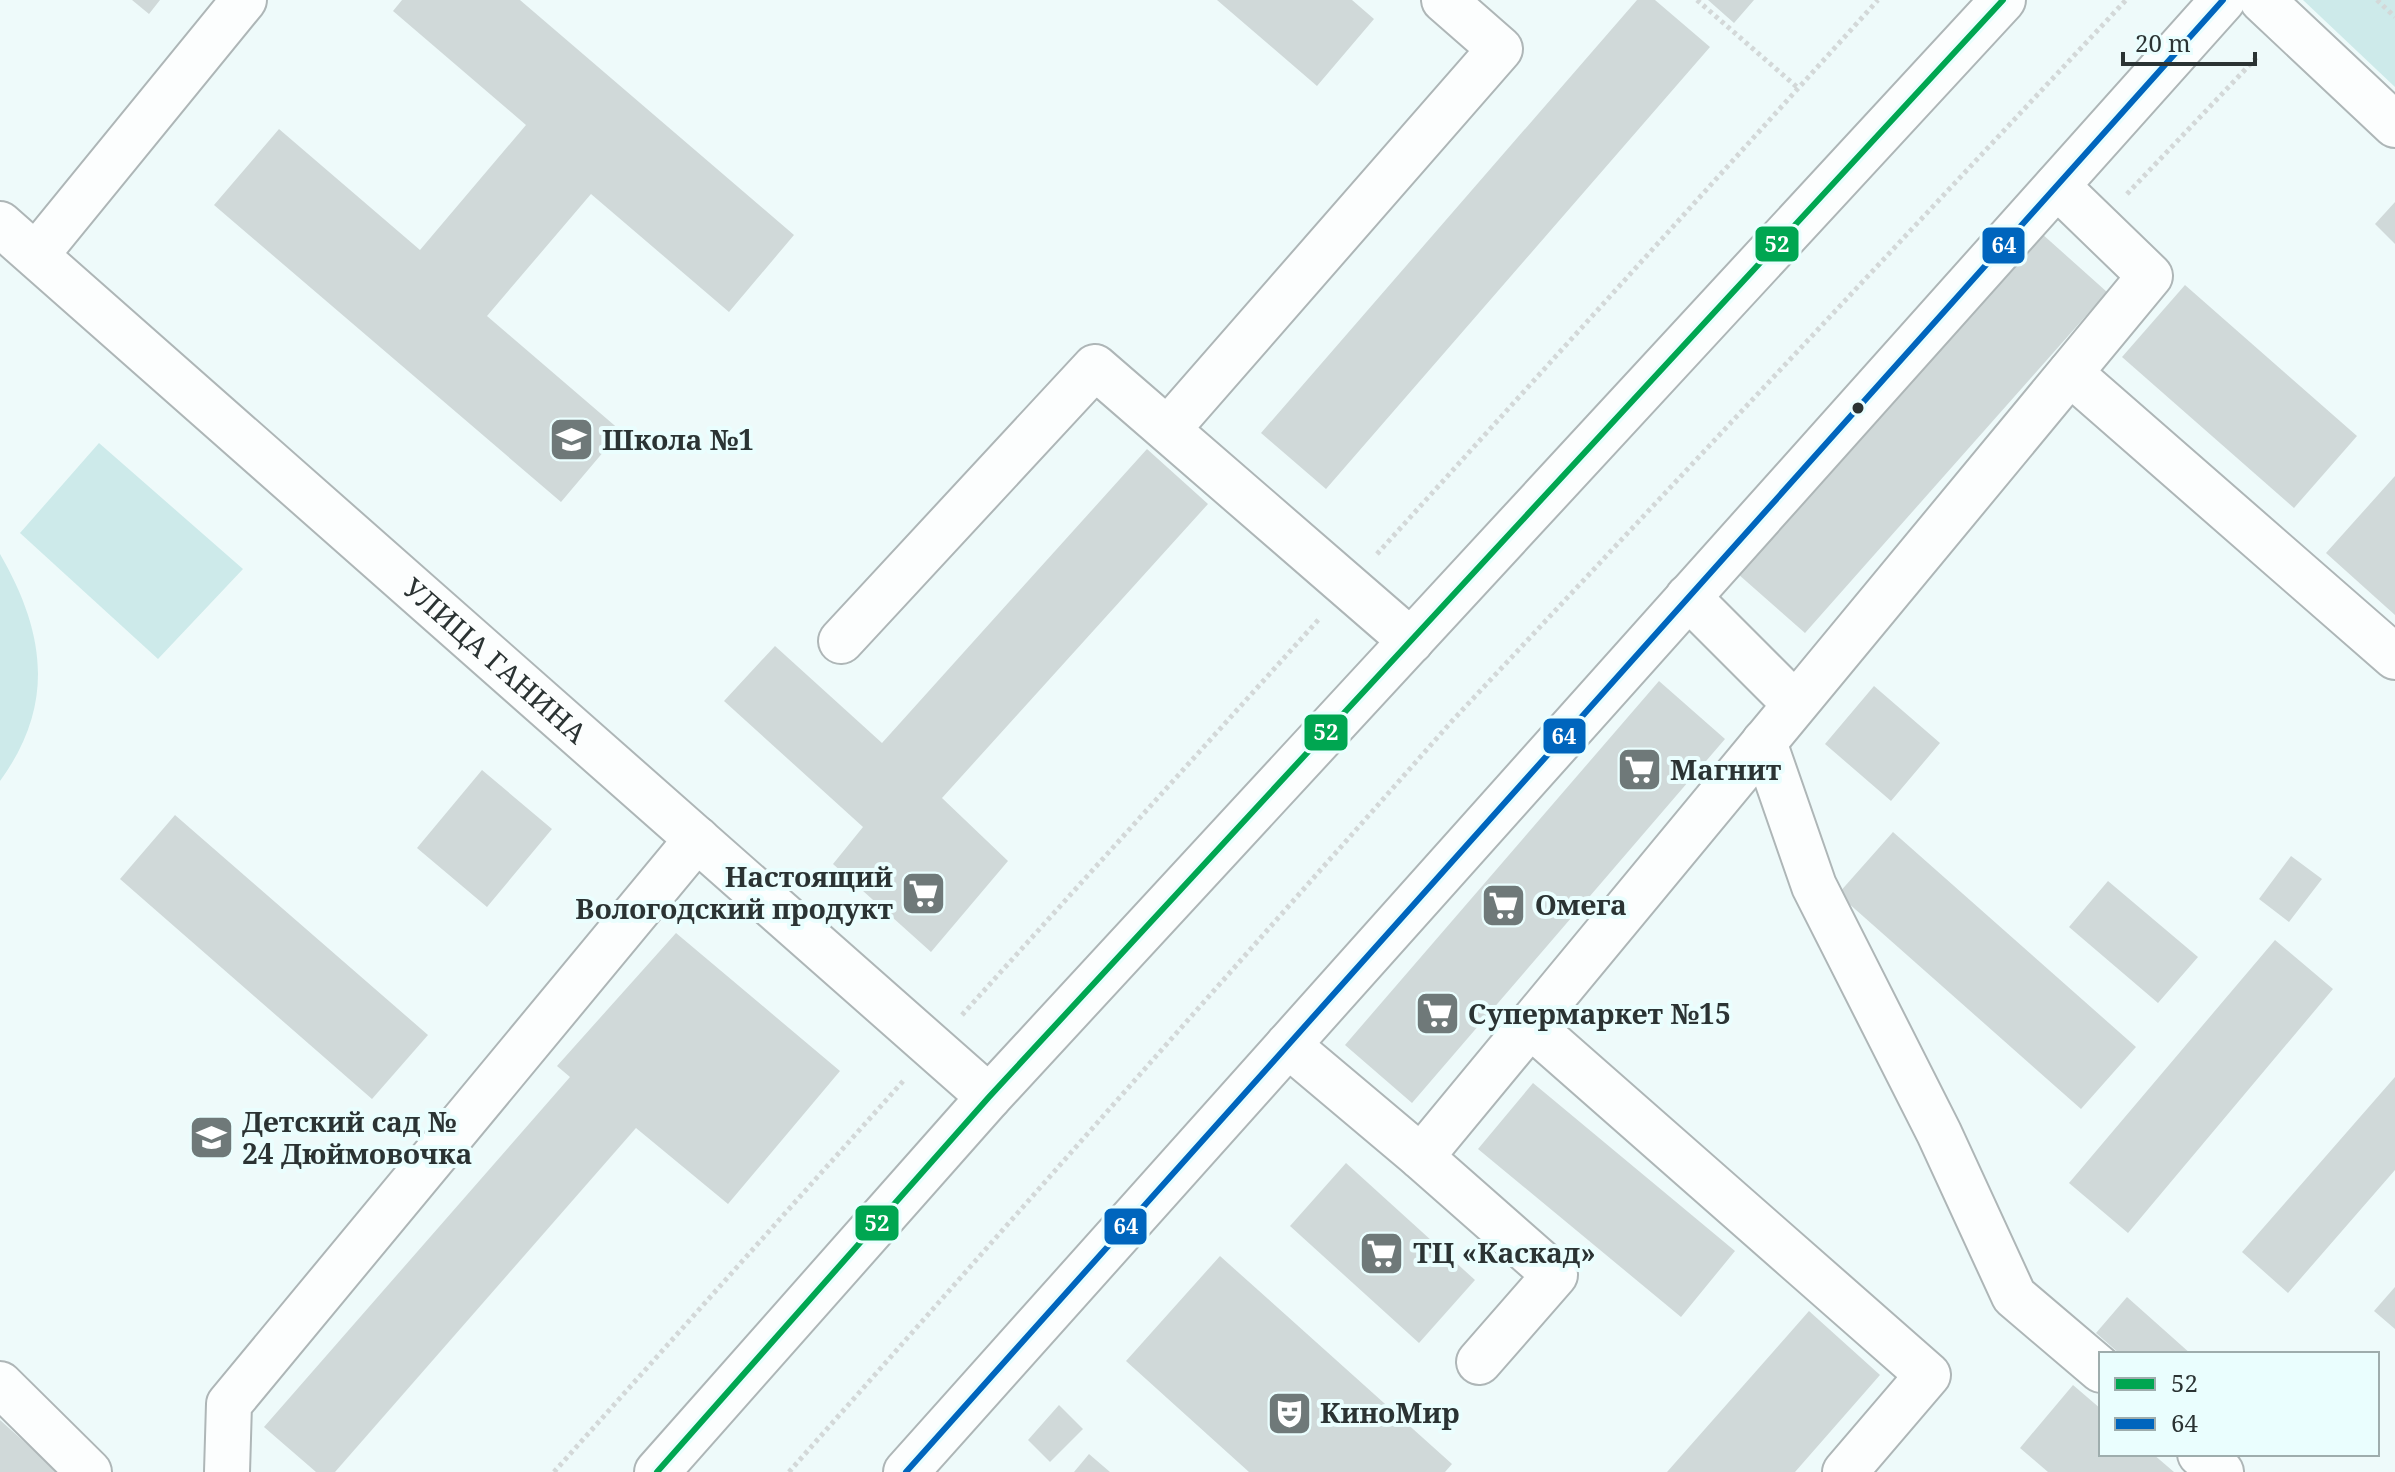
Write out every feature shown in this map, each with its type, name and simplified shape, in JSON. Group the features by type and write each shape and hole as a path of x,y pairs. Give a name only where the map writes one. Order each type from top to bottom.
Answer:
{"street":[{"path":"36,255 244,0"},
{"path":"1168,429 1500,49 1444,0"},
{"path":"657,1472 989,1097 2003,0"},
{"path":"906,1472 2223,0"},
{"path":"2262,0 2395,125"},
{"path":"1421,1157 2150,276 2057,186"},
{"name":"УЛИЦА ГАНИНА","path":"0,224 989,1097"},
{"path":"841,641 1095,367 1411,641"},
{"path":"2070,373 2395,657"},
{"path":"1688,597 1795,704"},
{"path":"1764,742 1814,886 1939,1133 2014,1296 2099,1368"},
{"path":"227,1472 229,1404 697,839"},
{"path":"1530,1025 1928,1375 1845,1472"},
{"path":"1288,1045 1555,1275 1479,1362"},
{"path":"0,1384 89,1472"},
{"path":"2202,1456 2221,1472"}],"path":[{"path":"1697,0 1798,88"},
{"path":"1370,563 1878,0"},
{"path":"789,1472 1452,721 2126,0"},
{"path":"2377,0 2395,17"},
{"path":"554,1472 1327,610"}],"shaded area":[{"path":"2303,0 2395,0 2395,87"},
{"path":"99,443 243,569 158,659 20,533"},
{"path":"0,554 27,612 35,640 38,668 30,724 18,752 0,781"}],"building":[{"path":"132,0 160,0 149,14"},
{"path":"402,0 520,0 794,235 729,312 591,194 487,316 621,431 561,502 214,205 279,129 420,250 526,125 393,11"},
{"path":"1217,0 1352,0 1374,19 1317,86"},
{"path":"1637,0 1655,0 1710,47 1326,489 1261,433"},
{"path":"1708,0 1754,0 1734,23"},
{"path":"2395,202 2395,244 2375,224"},
{"path":"2041,233 2107,292 1805,633 1738,574"},
{"path":"2185,285 2357,436 2294,508 2122,357"},
{"path":"1147,449 1208,504 942,798 1008,861 931,952 833,864 863,827 724,701 775,646 882,743"},
{"path":"2395,476 2395,615 2326,553"},
{"path":"1659,681 1725,739 1412,1103 1345,1045"},
{"path":"1874,686 1940,743 1891,801 1825,744"},
{"path":"482,770 552,829 487,907 417,848"},
{"path":"175,815 428,1035 372,1099 120,879"},
{"path":"1893,832 2136,1047 2081,1109 1838,894"},
{"path":"2291,856 2322,879 2289,922 2259,899"},
{"path":"2108,881 2198,957 2158,1003 2069,927"},
{"path":"676,933 840,1071 728,1204 636,1128 335,1472 316,1472 264,1427 570,1077 557,1066"},
{"path":"2275,940 2333,989 2128,1233 2069,1183"},
{"path":"2395,1077 2395,1170 2288,1293 2242,1252"},
{"path":"1533,1083 1735,1251 1681,1317 1478,1149"},
{"name":"ТЦ «Каскад»","path":"1346,1163 1475,1280 1419,1343 1290,1226"},
{"name":"КиноМир","path":"1220,1256 1452,1464 1445,1472 1249,1472 1126,1361"},
{"path":"2395,1287 2395,1329 2374,1311"},
{"path":"2127,1297 2189,1352 2118,1352 2096,1333"},
{"path":"1809,1311 1880,1375 1795,1472 1667,1472"},
{"path":"2073,1385 2099,1407 2099,1456 2155,1456 2174,1472 2048,1472 2020,1448"},
{"path":"1059,1405 1083,1429 1050,1462 1028,1440"},
{"path":"0,1420 58,1472 0,1472"},
{"path":"1089,1454 1110,1472 1074,1472"}],"transit line":[{"name":"52","path":"657,1472 989,1097 2003,0"},
{"name":"64","path":"906,1472 2223,0"}],"place":[{"name":"Школа №1","path":"571,440"},
{"name":"Магнит","path":"1639,770"},
{"name":"Настоящий Вологодский продукт","path":"924,893"},
{"name":"Омега","path":"1504,905"},
{"name":"Супермаркет №15","path":"1437,1014"},
{"name":"Детский сад № 24 Дюймовочка","path":"211,1138"},
{"name":"ТЦ «Каскад»","path":"1382,1253"},
{"name":"КиноМир","path":"1289,1413"}]}
